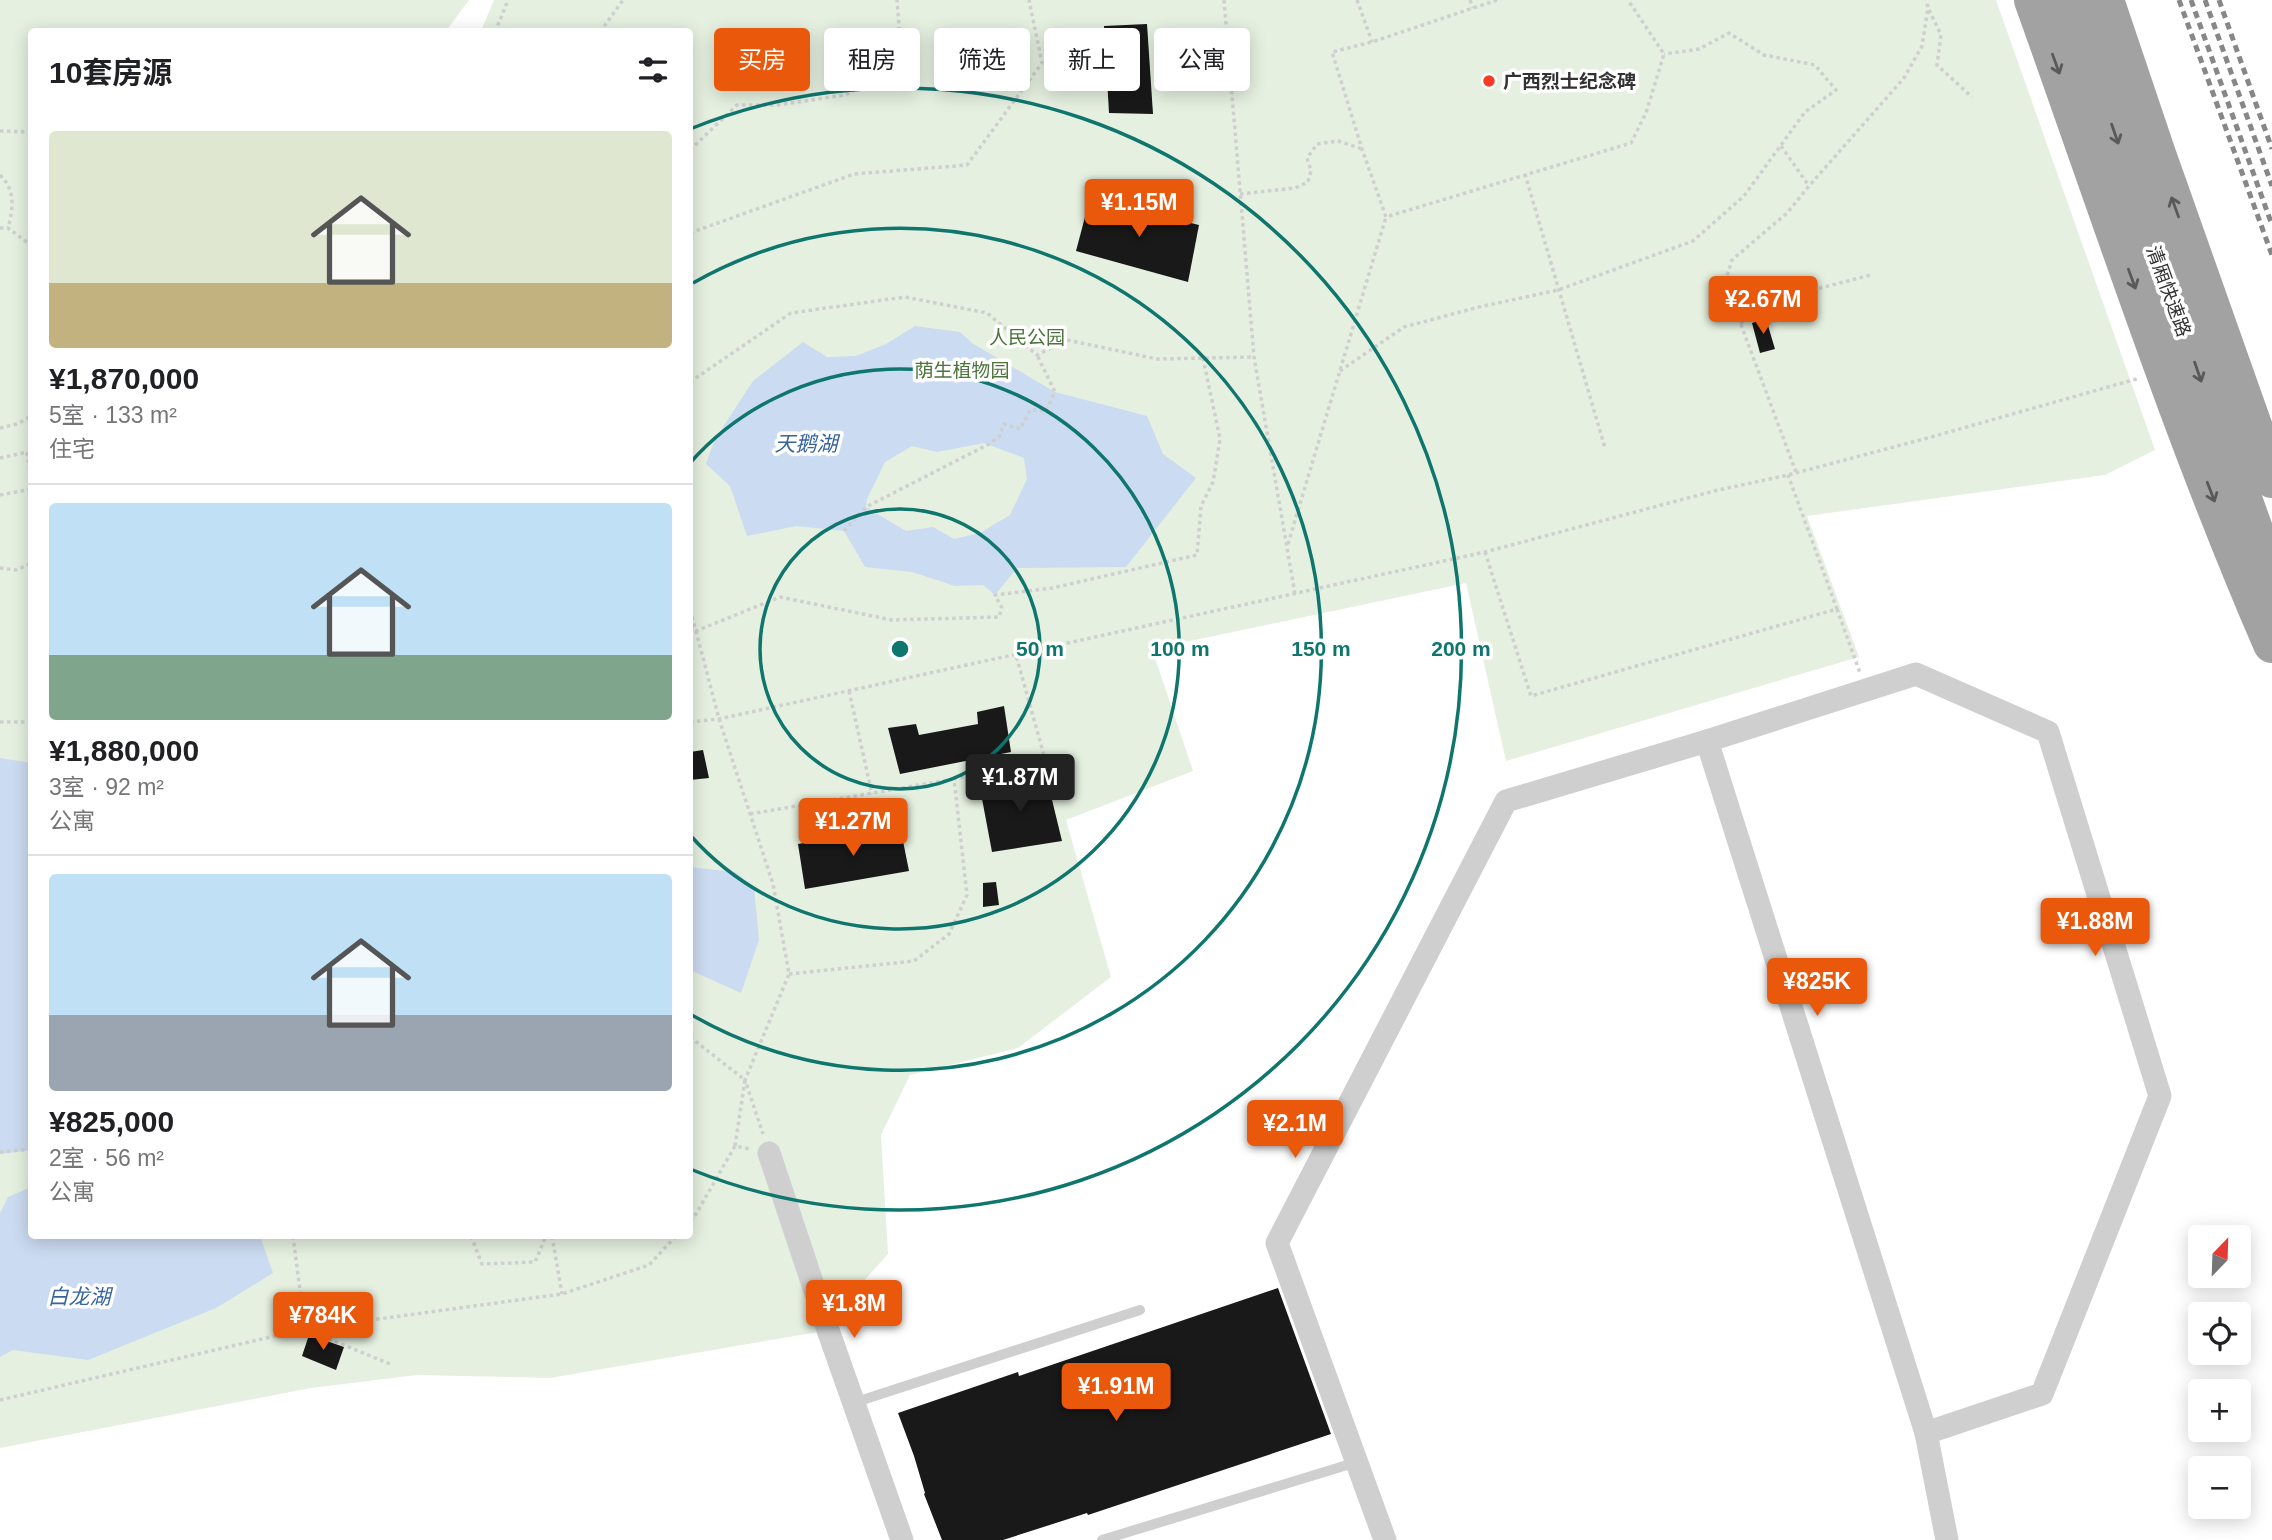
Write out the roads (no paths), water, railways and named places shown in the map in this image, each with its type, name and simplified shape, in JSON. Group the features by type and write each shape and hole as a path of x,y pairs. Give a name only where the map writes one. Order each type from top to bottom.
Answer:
{"highway":[{"path":"2033,0 2165,370 2250,594 2272,644"},
{"name":"清厢快速路","path":"2070,0 2152,243 2272,580"},
{"name":"清厢快速路","path":"2105,0 2272,479"}],"street":[{"path":"1385,1540 1277,1243 1506,801 1707,741 1916,674 2048,732 2160,1096 2042,1394 1926,1433"},
{"path":"1707,741 1926,1433 1947,1540"},
{"path":"769,1153 902,1540"}],"lane":[{"path":"853,1403 1140,1310"},
{"path":"1102,1540 1357,1462"}],"water":[{"name":"天鹅湖","path":"915,326 960,332 972,343 1055,392 1147,416 1163,454 1196,478 1126,567 1017,568 995,595 983,585 955,586 912,572 865,567 844,531 796,526 747,536 730,486 706,464 715,439 753,381 803,342 827,357 856,356 886,344","holes":["984,443 1024,458 1027,479 1010,515 980,533 954,539 933,527 906,531 866,507 867,499 885,462 912,446 937,452"]},
{"path":"0,758 28,762 28,1150 0,1154"},
{"path":"693,867 735,872 754,887 759,940 741,993 693,971"},
{"name":"白龙湖","path":"28,1188 28,1239 261,1239 273,1273 216,1308 88,1360 13,1350 0,1357 0,1213 8,1197"}],"railway":[{"path":"2179,0 2272,255"},
{"path":"2191,0 2272,225"},
{"path":"2205,0 2272,186"},
{"path":"2219,0 2272,149"}],"place":[{"name":"广西烈士纪念碑","path":"1489,81"}],"park label":[{"name":"人民公园","path":"1027,337"},
{"name":"荫生植物园","path":"962,370"}]}
